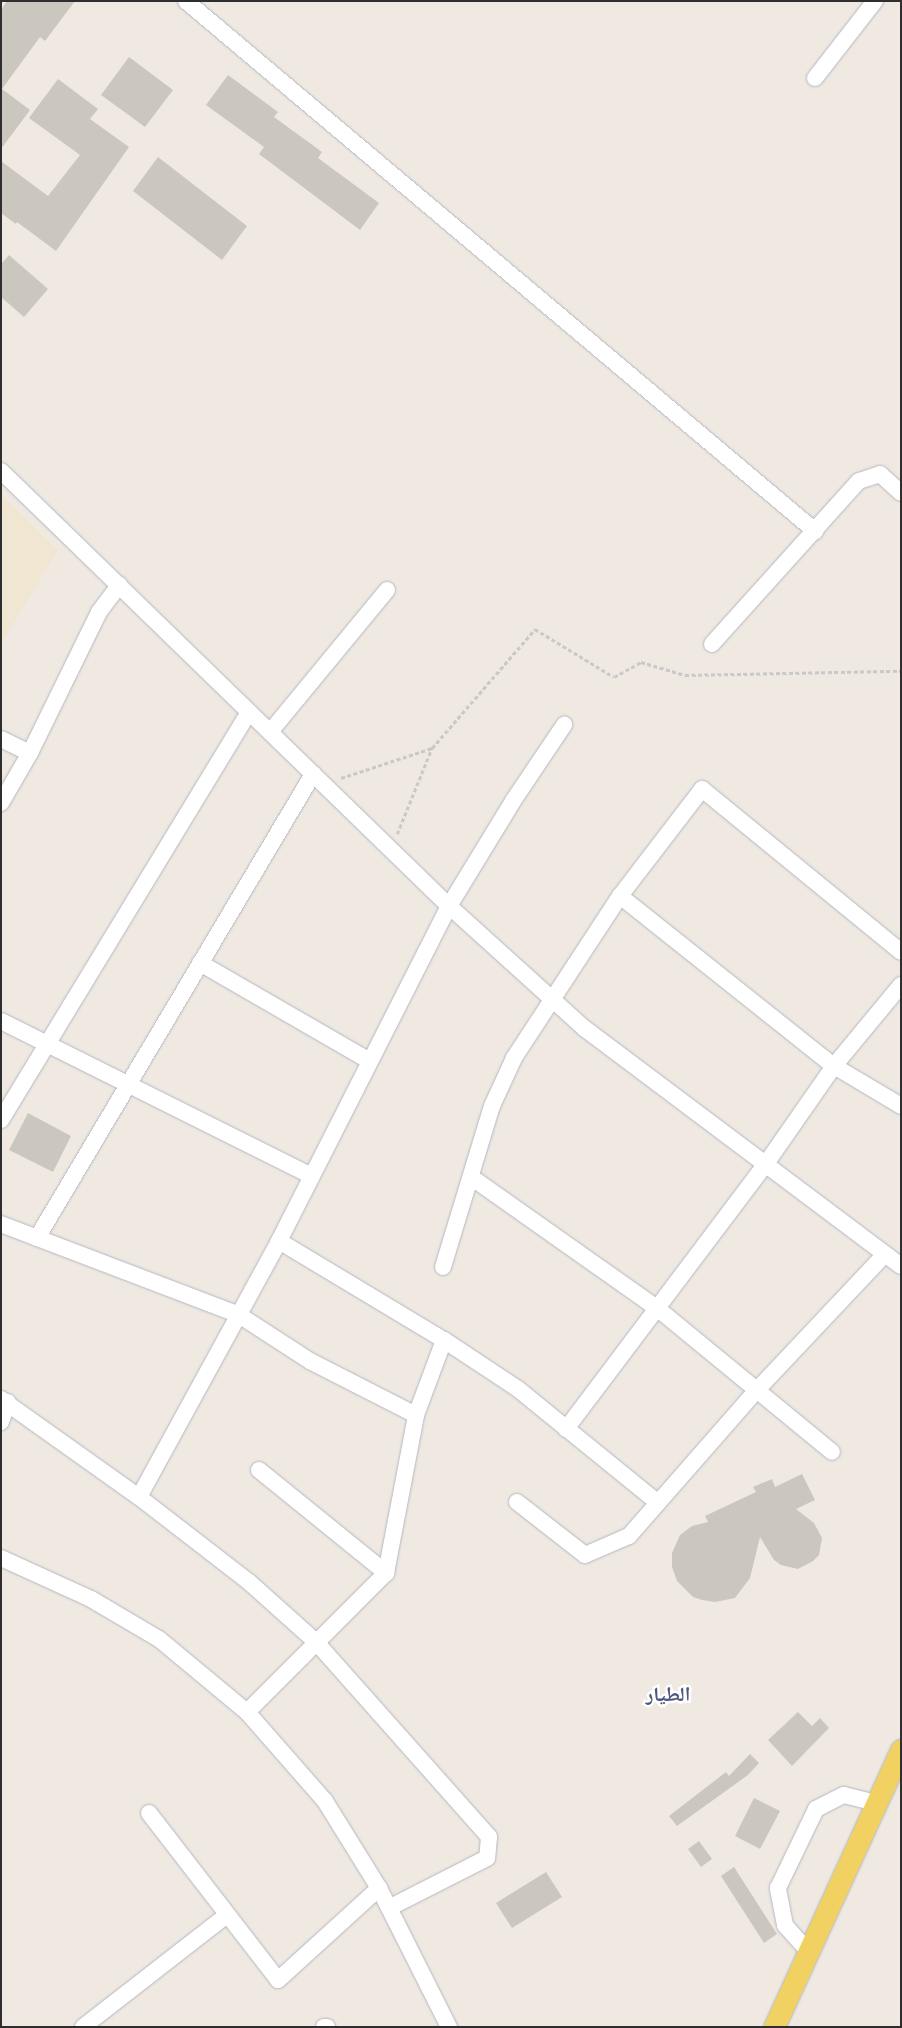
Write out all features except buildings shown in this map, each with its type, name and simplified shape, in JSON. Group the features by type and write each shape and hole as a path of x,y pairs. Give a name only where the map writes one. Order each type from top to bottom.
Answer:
{"main road":[{"path":"774,2027 901,1750"},
{"path":"880,1797 901,1764"}],"street":[{"path":"186,1 815,531"},
{"path":"815,78 875,1"},
{"path":"1,471 449,906 551,999 584,1028 901,1266"},
{"path":"712,644 859,481 880,474 901,493"},
{"path":"1,803 30,753 99,612 119,585"},
{"path":"270,732 387,590"},
{"path":"1,1120 249,712"},
{"path":"139,1497 279,1241 449,906 513,801 564,725"},
{"path":"1,739 30,753"},
{"path":"37,1238 200,963 319,779"},
{"path":"443,1267 492,1106 514,1058 620,896 702,789 901,952"},
{"path":"620,896 834,1066 901,1106"},
{"path":"200,963 370,1061"},
{"path":"566,1429 765,1165 834,1066 901,985"},
{"path":"1,1021 312,1176"},
{"path":"471,1177 658,1309 832,1452"},
{"path":"1,1224 239,1315 310,1361 416,1415"},
{"path":"279,1241 444,1340 518,1389 657,1502"},
{"path":"517,1502 585,1555 630,1536 657,1502 757,1390 884,1255"},
{"path":"247,1712 386,1573 416,1415 444,1340"},
{"path":"1,1422 5,1400 139,1497 249,1582 316,1642 489,1837 487,1858 389,1908"},
{"path":"259,1470 386,1573"},
{"path":"1,1558 91,1600 159,1639 247,1712 325,1800 379,1888 448,2027"},
{"path":"809,1952 785,1925 778,1888 816,1809 844,1795 880,1797"},
{"path":"150,1813 278,1980 379,1888"},
{"path":"82,2027 227,1915"}],"path":[{"path":"391,849 432,748 535,629 614,677 641,662 685,675 901,671"},
{"path":"319,779 432,748"}],"shaded area":[{"path":"1,494 58,550 1,644"}],"district":[{"name":"الطيار","path":"668,1693"}]}
